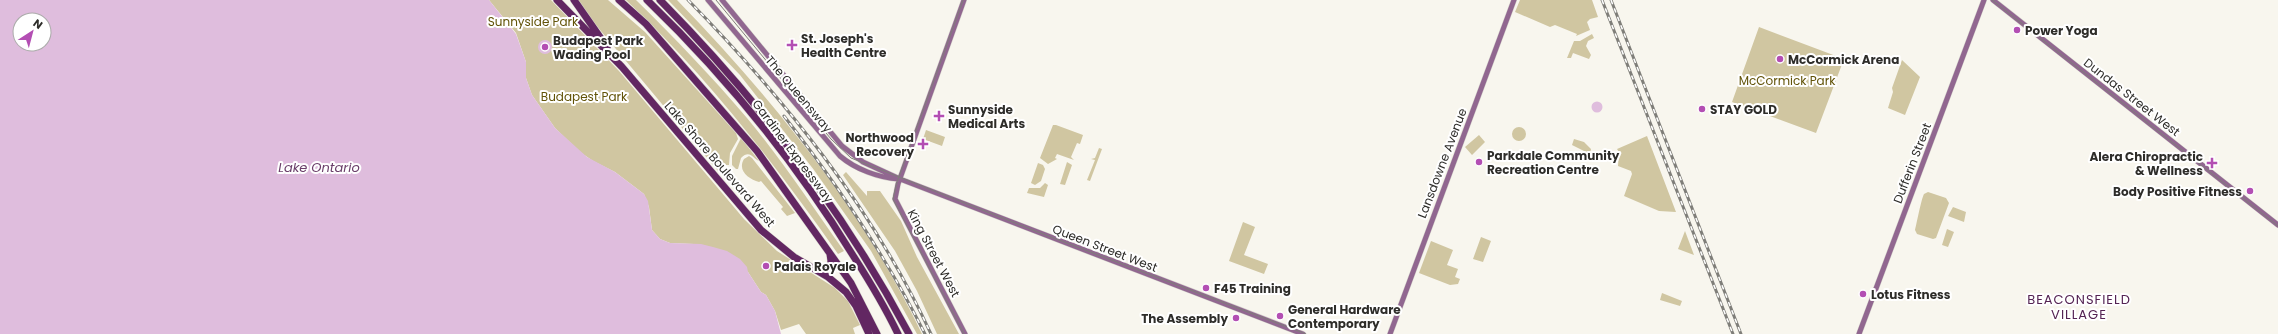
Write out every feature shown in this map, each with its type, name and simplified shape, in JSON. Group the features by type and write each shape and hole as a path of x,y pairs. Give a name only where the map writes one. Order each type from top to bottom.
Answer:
{"highway":[{"name":"Lake Shore Boulevard West","path":"557,0 614,58 760,230 794,257 834,282 846,292 856,306 869,334"},
{"path":"574,0 597,30 614,58"},
{"name":"Gardiner Expressway","path":"647,0 737,96 788,160 843,239 879,298 898,334"},
{"name":"Gardiner Expressway","path":"660,0 742,87 800,161 872,268 909,334"},
{"path":"622,1 646,24 748,140 829,250 860,297 877,334"},
{"path":"814,269 824,269 830,266 831,261 829,250"}],"main road":[{"name":"The Queensway","path":"708,0 840,156 865,171 887,178 900,179"},
{"name":"The Queensway","path":"722,0 842,146 864,162 900,179"},
{"name":"King Street West","path":"964,0 895,196 896,204 909,224 965,334"},
{"name":"Lansdowne Avenue","path":"1390,334 1514,0"},
{"name":"Dufferin Street","path":"1859,334 1984,0"},
{"name":"Dundas Street West","path":"1993,0 2278,225"},
{"name":"Queen Street West","path":"900,179 1303,334"}],"green space":[{"name":"Budapest Park","path":"489,0 551,0 619,71 744,219 777,251 835,288 848,301 860,325 853,328 855,334 806,334 799,324 781,330 775,311 766,295 761,292 748,272 694,244 670,243 660,239 652,230 649,207 644,194 615,172 593,161 580,152 555,128 532,95 526,78 526,62 516,33"},
{"path":"575,0 608,0 645,32 736,133 738,139 730,153 729,165 722,165 718,171"},
{"path":"626,0 636,0 693,58 734,103 797,183 844,251 838,254 790,187 739,122 684,59"},
{"path":"668,0 677,0 713,38 781,116 813,157 872,243 922,334 917,334 871,251 814,170 740,75"},
{"path":"1520,0 1592,0 1598,17 1590,19 1587,22 1590,30 1576,36 1577,34 1555,25 1550,27 1515,12"},
{"name":"McCormick Park","path":"1759,27 1844,59 1816,133 1732,102"},
{"path":"1592,34 1594,38 1588,41 1586,46 1591,55 1589,59 1573,53 1571,58 1567,58 1574,41 1580,41"},
{"path":"1902,60 1920,77 1905,115 1888,108 1893,92 1892,88"},
{"path":"1053,125 1083,135 1080,144 1077,143 1071,157 1074,160 1057,154 1055,158 1057,159 1048,164 1040,158"},
{"path":"1519,127 1524,129 1526,134 1524,139 1519,141 1514,139 1512,134 1514,129"},
{"path":"926,130 945,137 942,146 923,139"},
{"path":"1479,135 1485,142 1472,155 1465,147"},
{"path":"1647,136 1676,212 1659,211 1624,196 1632,174 1631,171 1618,166 1619,152 1617,149"},
{"path":"741,138 759,161 749,154 744,155 741,158 738,169 736,169 732,165 732,156"},
{"path":"1574,139 1584,142 1591,149 1590,154 1572,145"},
{"path":"1099,148 1102,149 1090,181 1087,180 1095,160 1091,159 1095,158"},
{"path":"749,156 795,213 787,216 781,209 783,207 761,181 755,181 745,174 742,163 744,159"},
{"path":"1067,162 1072,165 1065,185 1060,184"},
{"path":"1038,163 1043,165 1045,169 1041,181 1035,185 1031,183"},
{"path":"846,172 867,196 867,191 880,191 901,221 917,257 959,334 937,334 917,291 895,251 843,175"},
{"path":"1045,183 1048,185 1044,197 1027,193 1029,188 1040,188"},
{"path":"1928,192 1946,198 1949,203 1936,238 1933,239 1917,234 1915,230 1924,194"},
{"path":"1953,207 1966,212 1964,222 1948,216"},
{"path":"1243,222 1255,227 1244,255 1268,264 1264,274 1229,261"},
{"path":"1947,229 1954,232 1948,247 1942,245"},
{"path":"1685,231 1694,255 1678,249"},
{"path":"1481,237 1491,241 1483,262 1473,259"},
{"path":"1431,241 1453,250 1447,265 1458,269 1455,277 1460,279 1458,284 1450,285 1419,273"},
{"path":"1662,293 1682,301 1680,306 1660,300"}],"water":[{"name":"Lake Ontario","path":"0,0 489,0 516,34 526,62 526,78 532,95 555,128 587,157 615,172 644,194 648,201 652,230 660,239 670,243 701,244 713,247 727,251 740,259 747,267 748,272 761,292 766,295 775,311 781,334 0,334"},
{"name":"Budapest Park Wading Pool","path":"542,40 548,40 552,44 552,50 548,54 542,54 538,50 538,44"},
{"path":"1597,101 1601,103 1603,107 1601,111 1597,113 1593,111 1591,107 1593,103"}],"tram line":[{"path":"716,0 831,139 851,158 1038,232 1306,334"},
{"path":"963,0 897,182 893,199 964,334"},
{"path":"1992,0 2278,226"}],"railway":[{"path":"688,0 724,37 792,116 824,156 882,242 908,287 931,334"},
{"path":"1602,0 1733,334"},
{"path":"1611,0 1741,334"},
{"path":"784,116 842,194 860,221 894,277 925,334"}],"place":[{"name":"Power Yoga","path":"2017,30"},
{"name":"St. Joseph's Health Centre","path":"792,45"},
{"name":"Budapest Park Wading Pool","path":"545,47"},
{"name":"McCormick Arena","path":"1780,59"},
{"name":"STAY GOLD","path":"1702,109"},
{"name":"Sunnyside Medical Arts","path":"939,116"},
{"name":"Northwood Recovery","path":"923,144"},
{"name":"Parkdale Community Recreation Centre","path":"1479,162"},
{"name":"Alera Chiropractic & Wellness","path":"2212,163"},
{"name":"Body Positive Fitness","path":"2250,191"},
{"name":"Palais Royale","path":"766,266"},
{"name":"F45 Training","path":"1206,288"},
{"name":"Lotus Fitness","path":"1863,294"},
{"name":"General Hardware Contemporary","path":"1280,316"},
{"name":"The Assembly","path":"1236,318"}],"district":[{"name":"BEACONSFIELD VILLAGE","path":"2079,306"}],"park label":[{"name":"Sunnyside Park","path":"533,21"}]}
